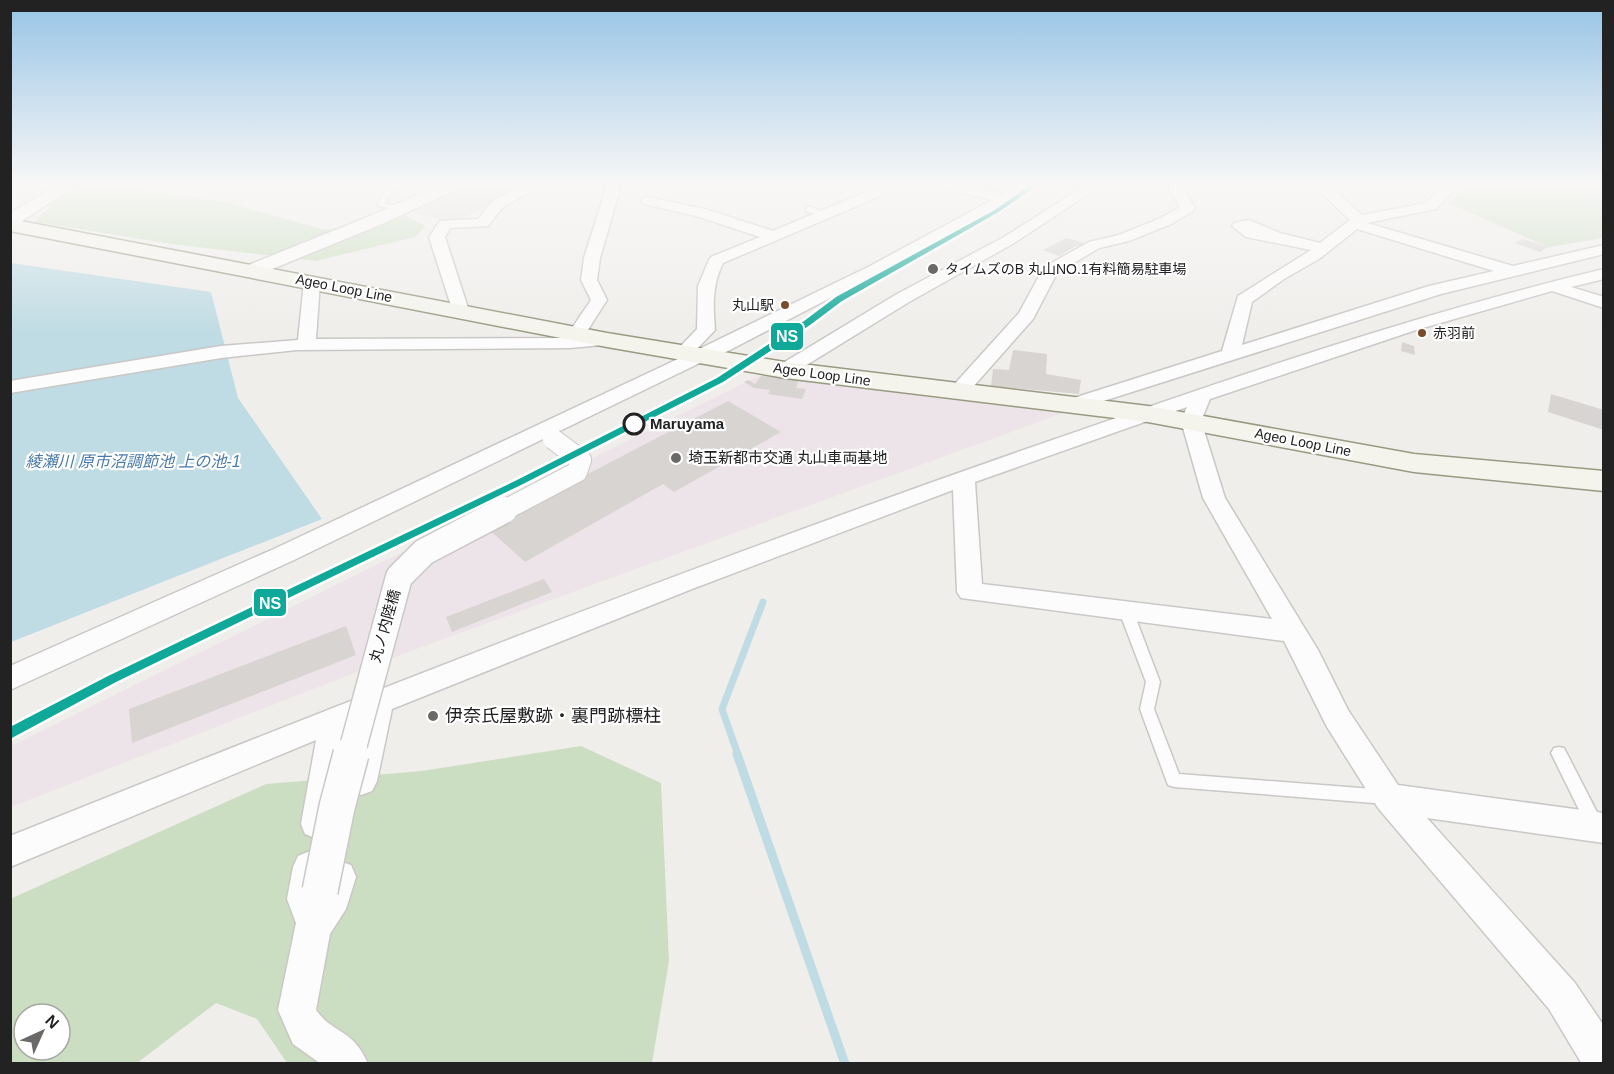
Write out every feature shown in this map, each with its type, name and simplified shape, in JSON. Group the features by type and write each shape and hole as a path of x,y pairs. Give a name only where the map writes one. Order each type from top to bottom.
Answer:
{"main road":[{"name":"Ageo Loop Line","path":"73,235 607,340 691,354 785,369 1068,406 1148,414 1194,406 1414,463 1604,481"}],"street":[{"path":"253,270 336,235"},
{"path":"438,235 460,311"},
{"path":"577,334 599,300 589,280 592,258 599,235"},
{"path":"10,679 548,435 691,354 741,338 939,235"},
{"path":"785,369 1016,235"},
{"path":"958,392 1028,315 1050,270 1094,245 1131,235"},
{"path":"1231,354 1244,300 1340,235"},
{"path":"1398,235 1604,303"},
{"path":"691,354 706,330 704,292 707,277 717,260 772,236"},
{"path":"1274,237 1323,249"},
{"path":"923,244 968,261"},
{"path":"1068,406 1435,290 1604,249"},
{"path":"1194,406 1327,354 1409,326 1550,286 1604,274"},
{"path":"307,345 312,282"},
{"path":"1294,335 1327,354"},
{"path":"10,387 221,352 307,345 607,340"},
{"path":"1152,379 1194,406 1214,498 1293,632 1337,718 1389,798 1562,996 1604,1063"},
{"path":"10,852 379,700 758,554 964,478 1148,414"},
{"name":"丸ノ内陸橋","path":"318,908 337,807 386,616 399,577 414,559 424,552 577,472 581,460 548,435"},
{"path":"964,478 970,592 1293,632"},
{"path":"348,1064 336,1049 310,1035 301,1024 297,1010 318,908 334,897 379,700"},
{"path":"318,908 304,899 335,719"},
{"path":"1389,798 1599,827"}],"lane":[{"path":"1126,611 1153,682 1147,709 1174,780 1389,798"},
{"path":"1559,753 1599,827"}],"shaded area":[{"path":"758,376 1063,413 403,654 11,807 11,746"}],"green space":[{"path":"117,235 417,235 316,261"},
{"path":"1521,235 1603,235 1603,238 1548,247"},
{"path":"581,746 661,783 669,961 652,1063 287,1063 257,1019 216,1003 137,1063 11,1063 10,899 266,784 422,771"}],"water":[{"name":"綾瀬川 原市沼調節池 上の池-1","path":"11,263 211,292 238,398 322,519 11,642"}],"building":[{"path":"1066,238 1085,243 1059,256 1043,250"},
{"path":"1523,239 1548,247 1540,252 1514,243"},
{"path":"1402,342 1414,346 1415,355 1401,351"},
{"path":"1013,350 1047,354 1046,374 1081,380 1079,394 991,386 993,369 1009,370"},
{"path":"761,376 799,380 796,388 806,389 802,399 768,394 770,390 754,388 744,382 748,380 755,384"},
{"path":"1551,394 1604,410 1604,430 1548,412"},
{"name":"埼玉新都市交通 丸山車両基地","path":"728,401 781,432 674,492 663,484 525,562 486,527"},
{"path":"544,579 552,592 452,632 446,617"},
{"path":"346,626 356,655 132,743 129,709"}],"waterway":[{"path":"738,755 722,709 763,602"},
{"path":"737,754 845,1064"}],"transit line":[{"name":"NS","path":"10,734 112,679 518,483 720,380 807,323 839,299 954,235"}],"place":[{"name":"タイムズのB 丸山NO.1有料簡易駐車場","path":"933,269"},
{"name":"丸山駅","path":"785,305"},
{"name":"赤羽前","path":"1422,333"},
{"name":"Maruyama","path":"634,424"},
{"name":"埼玉新都市交通 丸山車両基地","path":"676,458"},
{"name":"伊奈氏屋敷跡・裏門跡標柱","path":"433,716"}]}
